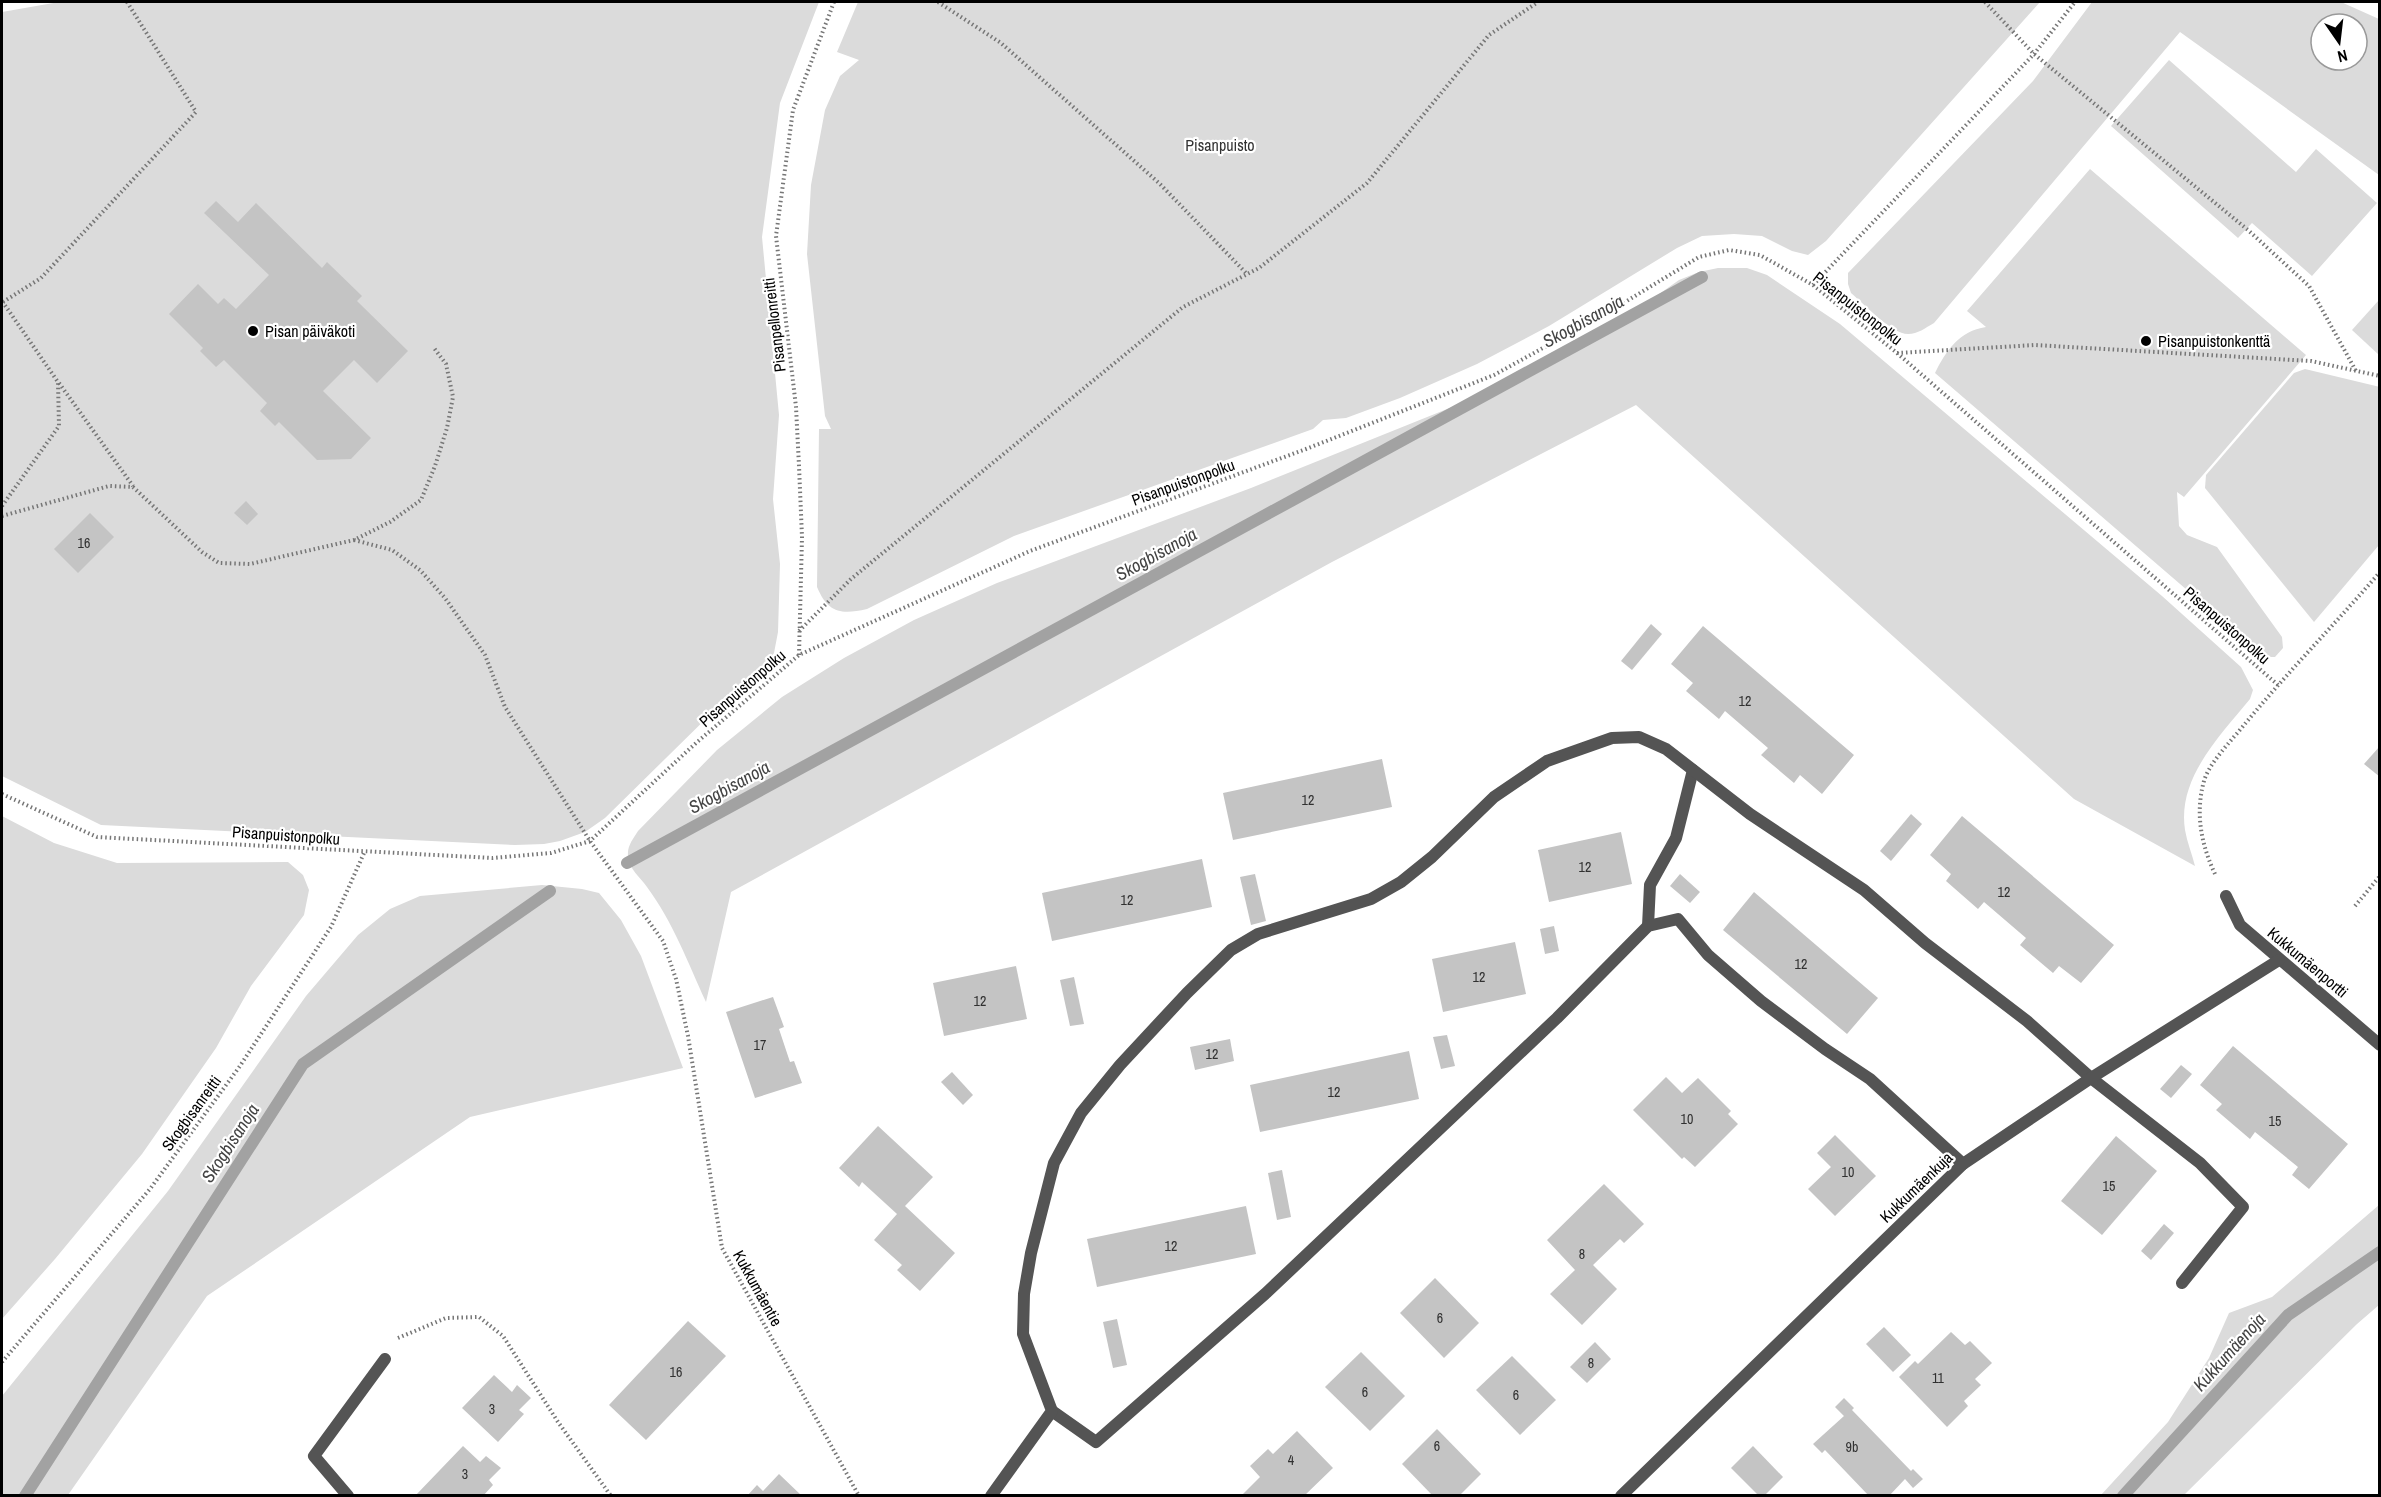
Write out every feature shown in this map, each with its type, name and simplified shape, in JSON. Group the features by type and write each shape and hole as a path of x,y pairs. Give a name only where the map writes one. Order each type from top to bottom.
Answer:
{"street":[{"path":"1963,1164 1870,1079 1761,1001 1708,955 1678,919 1648,926 1557,1018 1264,1294 1096,1442 1052,1411 1023,1334 1024,1294 1030,1253 1054,1164 1081,1113 1120,1065 1187,993 1231,950 1258,934 1371,899 1401,882 1432,857 1494,797 1547,761 1612,738 1639,737 1666,749 1750,814 1864,890 1925,943 2027,1021 2091,1078 2200,1163 2243,1206 2182,1283"},
{"path":"1648,926 1650,885 1676,838 1693,770"},
{"name":"Kukkumäenportti","path":"2226,896 2240,925 2379,1045"},
{"name":"Kukkumäenkuja","path":"1621,1496 1963,1164 2091,1078 2279,960"},
{"path":"348,1496 314,1456 385,1359"},
{"path":"991,1496 1052,1411"}],"path":[{"path":"127,2 196,112 41,278 2,302 133,487 202,552 219,563 250,564 354,540 390,522 421,500 447,428 453,397 446,363 434,348"},
{"name":"Pisanpellonreitti","path":"799,655 802,537 799,454 796,407 776,236 792,110 834,2"},
{"path":"938,2 1001,43 1159,183 1247,274"},
{"path":"799,631 851,579 1183,307 1259,268 1367,183 1489,35 1538,2"},
{"path":"1985,2 2034,54 2239,223 2310,286 2356,371"},
{"path":"1813,285 2034,54 2075,2"},
{"name":"Pisanpuistonpolku","path":"2,794 96,837 492,858 551,854 590,841 696,744 799,655 1030,551 1306,449 1494,375 1612,310 1699,257 1729,250 1760,255 1813,285 1898,353 2278,684"},
{"path":"1898,353 2035,345 2311,361 2379,376"},
{"path":"2,506 59,426 58,382"},
{"path":"2,516 109,486 133,487"},
{"name":"Kukkumäentie","path":"354,540 392,549 420,570 445,598 485,655 505,707 590,841 663,941 676,979 688,1036 722,1248 859,1496"},
{"path":"2226,896 2210,862 2199,829 2205,779 2225,748 2278,684 2379,572"},
{"name":"Skogbisanreitti","path":"2,1362 150,1189 240,1066 331,927 364,853"},
{"path":"2355,906 2379,876"},
{"path":"385,1359 399,1337 446,1318 479,1317 503,1336 558,1422 611,1496"}],"green space":[{"path":"59,2 819,2 780,103 762,237 779,415 773,499 780,564 778,632 774,653 763,669 725,700 605,818 585,832 544,844 515,845 101,825 2,776 2,12"},
{"name":"Pisanpuisto","path":"858,2 2040,2 1826,241 1808,255 1792,251 1762,236 1734,234 1702,236 1677,248 1549,326 1477,364 1400,398 1346,418 1323,420 1313,429 1014,536 867,609 843,612 831,607 821,596 817,587 819,429 831,429 825,416 807,254 811,185 825,110 840,76 859,60 837,52"},
{"path":"2092,2 2341,2 2363,12 2309,12 2309,72 2369,72 2369,15 2379,19 2379,175 2180,32 1934,323 1912,334 1901,333 1894,329 1878,318 1851,293 1848,273 2033,81"},
{"path":"2169,60 2296,172 2316,149 2377,203 2312,276 2252,223 2238,238 2111,126"},
{"name":"Pisanpuistonkenttä","path":"2090,169 2306,355 2184,497 2177,492 2179,526 2187,535 2217,547 2282,637 2283,648 2275,657 2268,657 2259,652 1935,373 1954,343 1968,333 1986,327 1967,311"},
{"path":"1718,268 1747,268 1767,275 1840,324 2162,596 2241,667 2253,690 2250,699 2203,759 2188,793 2184,811 2185,830 2195,866 2074,799 1636,405 1332,562 731,892 706,1002 665,914 630,865 628,849 638,831 717,750 782,697 844,658 914,620 997,583 1251,488 1534,374 1587,345 1679,280"},
{"path":"2379,300 2379,355 2352,330"},
{"path":"2305,369 2380,387 2379,545 2314,622 2205,488 2206,475 2294,373"},
{"path":"2,816 54,843 117,863 288,862 303,875 309,890 304,915 251,986 216,1048 142,1154 2,1319"},
{"path":"542,885 599,893 621,920 641,956 683,1068 470,1117 207,1296 68,1495 2,1495 2,1396 168,1191 306,996 358,935 390,909 420,896"},
{"path":"2379,1205 2379,1305 2184,1495 2101,1495 2168,1422 2209,1358 2229,1313 2272,1297"}],"building":[{"path":"216,201 238,222 256,203 322,268 327,262 362,296 357,301 408,351 377,383 354,360 323,391 371,438 351,459 317,460 279,422 275,426 260,411 267,403 224,360 216,367 200,351 203,348 169,314 198,284 218,304 224,298 236,309 269,275 204,213"},
{"path":"246,501 258,514 247,525 234,513"},
{"path":"90,513 114,537 78,573 54,549"},
{"path":"1651,624 1662,634 1632,670 1621,661"},
{"path":"1703,626 1854,755 1822,794 1800,775 1794,783 1761,755 1768,748 1725,711 1719,719 1686,691 1693,683 1671,664"},
{"path":"2380,746 2380,777 2364,764"},
{"path":"1382,759 1392,807 1233,840 1223,793"},
{"path":"1911,814 1922,824 1891,861 1880,851"},
{"path":"1962,816 2114,945 2081,983 2059,966 2053,973 2020,945 2026,938 1984,902 1978,909 1946,881 1951,874 1930,855"},
{"path":"1621,832 1632,884 1549,902 1538,850"},
{"path":"1202,859 1212,907 1052,941 1042,893"},
{"path":"1255,874 1266,921 1251,925 1240,877"},
{"path":"1680,874 1700,892 1690,903 1670,886"},
{"path":"1754,892 1878,998 1847,1034 1723,930"},
{"path":"1554,926 1559,951 1545,954 1540,929"},
{"path":"1515,942 1526,994 1443,1012 1432,959"},
{"path":"1016,966 1027,1019 944,1036 933,983"},
{"path":"1074,977 1084,1024 1070,1026 1060,980"},
{"path":"773,997 784,1027 779,1029 790,1062 794,1061 802,1083 755,1098 726,1012"},
{"path":"1447,1035 1455,1066 1441,1069 1433,1037"},
{"path":"1230,1039 1234,1061 1195,1070 1190,1047"},
{"path":"2233,1046 2348,1144 2309,1189 2292,1175 2298,1167 2255,1132 2250,1139 2216,1110 2222,1104 2200,1085"},
{"path":"1409,1051 1419,1099 1260,1132 1250,1085"},
{"path":"2181,1065 2192,1074 2171,1098 2160,1089"},
{"path":"952,1072 973,1095 963,1105 941,1082"},
{"path":"1666,1077 1682,1093 1698,1078 1731,1111 1728,1114 1738,1124 1695,1167 1684,1157 1682,1159 1633,1110"},
{"path":"878,1126 933,1177 905,1206 955,1253 920,1291 897,1270 902,1265 874,1240 897,1214 862,1182 859,1187 839,1168"},
{"path":"1835,1135 1876,1176 1835,1216 1808,1189 1831,1167 1817,1153"},
{"path":"2116,1136 2157,1171 2102,1235 2061,1201"},
{"path":"1282,1170 1291,1217 1277,1220 1268,1173"},
{"path":"1604,1184 1644,1224 1624,1243 1620,1239 1593,1265 1617,1289 1582,1325 1550,1294 1575,1270 1547,1240"},
{"path":"1246,1206 1256,1254 1097,1287 1087,1239"},
{"path":"2164,1224 2174,1233 2151,1260 2141,1251"},
{"path":"1435,1278 1479,1323 1444,1358 1400,1313"},
{"path":"1117,1319 1127,1365 1113,1368 1103,1322"},
{"path":"688,1321 726,1356 646,1440 609,1405"},
{"path":"1884,1327 1911,1355 1893,1372 1866,1344"},
{"path":"1951,1332 1965,1345 1970,1341 1992,1363 1975,1379 1981,1385 1964,1401 1968,1406 1947,1427 1899,1377 1915,1361 1918,1364"},
{"path":"1595,1342 1611,1359 1587,1383 1570,1367"},
{"path":"1361,1352 1405,1396 1370,1431 1325,1387"},
{"path":"1512,1356 1556,1400 1520,1435 1476,1390"},
{"path":"494,1375 512,1392 517,1385 531,1398 519,1410 524,1414 498,1442 462,1408"},
{"path":"1844,1398 1854,1408 1852,1410 1911,1471 1913,1469 1923,1479 1913,1488 1905,1479 1889,1496 1869,1496 1825,1450 1822,1453 1813,1444 1844,1416 1835,1407"},
{"path":"1437,1429 1481,1474 1459,1496 1433,1496 1402,1464"},
{"path":"1297,1431 1333,1468 1304,1496 1241,1496 1260,1477 1250,1466 1268,1449 1273,1454"},
{"path":"463,1446 480,1462 486,1456 501,1468 489,1480 493,1485 483,1496 415,1496"},
{"path":"1753,1446 1783,1477 1764,1496 1759,1496 1731,1468"},
{"path":"779,1474 802,1496 747,1496 757,1485 763,1491"}],"waterway":[{"name":"Skogbisanoja","path":"627,863 1702,277"},
{"name":"Skogbisanoja","path":"25,1496 303,1064 550,891"},
{"name":"Kukkumäenoja","path":"2123,1496 2288,1315 2380,1252"}],"place":[{"name":"Pisan päiväkoti","path":"253,331"},
{"name":"Pisanpuistonkenttä","path":"2146,341"}]}
